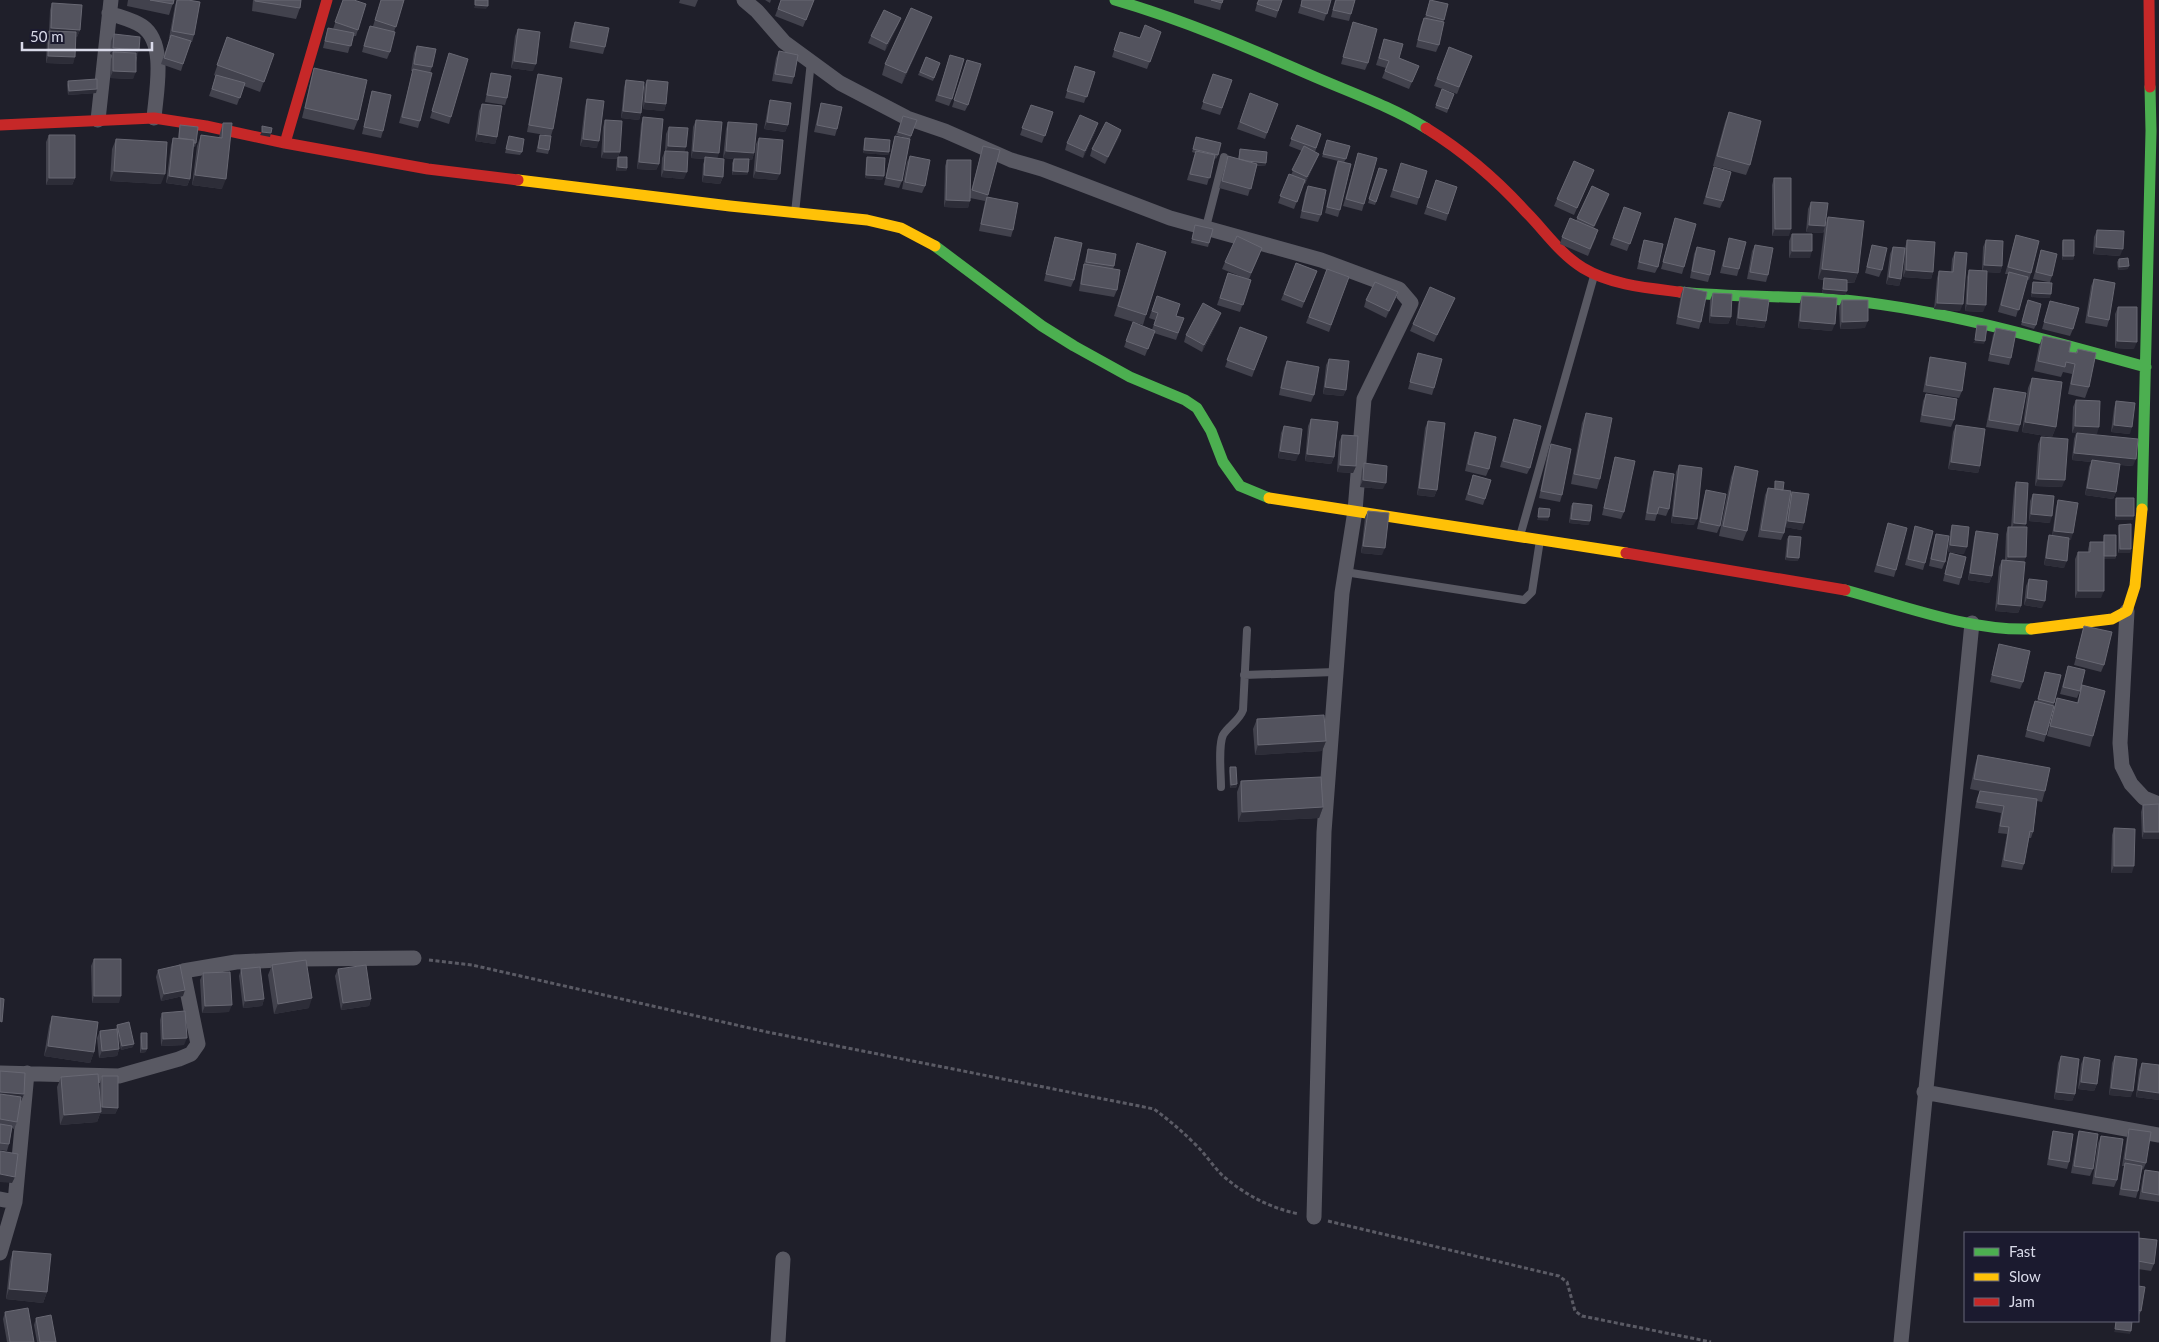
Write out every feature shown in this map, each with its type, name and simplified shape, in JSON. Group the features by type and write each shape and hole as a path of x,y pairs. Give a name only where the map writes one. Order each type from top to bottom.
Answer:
{"street":[{"path":"285,143 327,0"},
{"path":"744,0 758,11 784,42 840,82 907,118 946,131 1011,160 1042,169 1170,218 1347,269 1399,289 1411,303 1364,399 1355,511 1344,572 1324,832 1314,1218"},
{"path":"1114,0 1178,19 1373,101 1429,129 1468,158 1520,205 1552,243 1594,274 1632,286 1713,294 1819,297 1907,309 2010,330 2146,367"},
{"path":"2149,0 2151,131 2140,545 2135,586 2127,611 2120,743 2122,766 2131,784 2144,798 2159,804"},
{"path":"98,120 110,7 141,25 154,38 158,64 154,118"},
{"path":"0,125 154,118 206,126 285,143 428,169 867,220 901,228 944,250 1042,326 1130,377 1185,400 1196,408 1211,431 1223,462 1240,486 1265,497 1735,570 1845,590 1926,613 2005,630 2038,629 2112,619 2127,611"},
{"path":"1901,1342 1924,1092 1972,623"},
{"path":"0,1073 119,1076 163,1066 190,1054 198,1044 183,971 236,962 300,959 414,958"},
{"path":"0,1253 15,1202 27,1073"},
{"path":"1924,1092 2159,1135"},
{"path":"0,1199 15,1202"},
{"path":"778,1342 783,1259"}],"lane":[{"path":"795,212 811,61"},
{"path":"1206,227 1224,157"},
{"path":"1520,536 1594,274"},
{"path":"1344,572 1524,600 1532,592 1540,539"},
{"path":"1221,787 1222,738 1228,728 1240,717 1243,710 1247,630"},
{"path":"1244,676 1335,672"}],"path":[{"path":"414,958 472,965 767,1032 1154,1108 1170,1120 1198,1147 1221,1174 1250,1197 1279,1210 1559,1276 1567,1282 1575,1311 1582,1316 1711,1342"}],"building":[{"path":"150,0 174,0 173,4"},
{"path":"177,0 200,2 194,35 172,31"},
{"path":"255,0 301,0 300,8"},
{"path":"343,0 354,0 366,4 358,30 335,22"},
{"path":"381,0 404,0 396,27 375,20"},
{"path":"475,0 488,0 488,6 475,5"},
{"path":"781,0 814,0 806,20 778,9"},
{"path":"1211,0 1223,0 1222,3"},
{"path":"1259,0 1282,0 1278,11 1257,4"},
{"path":"1302,0 1331,0 1327,14 1301,6"},
{"path":"1336,0 1355,0 1351,14 1333,10"},
{"path":"1430,0 1448,4 1444,20 1426,15"},
{"path":"52,3 82,5 80,30 51,28"},
{"path":"911,8 932,17 906,73 885,64"},
{"path":"884,10 901,18 887,44 871,36"},
{"path":"1424,18 1444,22 1439,45 1418,40"},
{"path":"575,22 609,28 605,47 571,41"},
{"path":"1353,22 1377,29 1368,63 1343,57"},
{"path":"1145,25 1161,32 1150,62 1114,50 1120,32 1140,38"},
{"path":"370,26 395,32 390,52 364,46"},
{"path":"328,28 354,33 351,46 325,41"},
{"path":"518,29 540,32 536,64 514,61"},
{"path":"49,31 76,32 75,57 48,56"},
{"path":"114,34 140,37 139,50 113,48"},
{"path":"171,35 191,41 183,64 164,58"},
{"path":"227,37 274,54 264,82 217,65"},
{"path":"1384,39 1403,44 1399,58 1419,66 1412,82 1385,71 1389,61 1379,58"},
{"path":"417,46 436,49 432,67 414,64"},
{"path":"1449,47 1472,56 1459,87 1437,79"},
{"path":"779,51 798,55 794,77 775,74"},
{"path":"113,52 136,53 136,72 113,71"},
{"path":"449,53 468,59 451,117 432,111"},
{"path":"950,55 964,59 952,99 938,95"},
{"path":"926,57 940,63 934,78 920,72"},
{"path":"967,60 981,64 968,105 954,100"},
{"path":"1075,66 1095,72 1087,97 1067,91"},
{"path":"314,68 367,80 358,120 305,108"},
{"path":"413,69 432,73 420,121 402,117"},
{"path":"491,73 511,76 507,98 487,95"},
{"path":"538,74 562,78 553,129 529,125"},
{"path":"1213,74 1232,80 1222,108 1203,102"},
{"path":"216,75 245,83 240,98 212,89"},
{"path":"97,79 97,89 69,91 68,81"},
{"path":"626,80 644,82 641,113 623,111"},
{"path":"647,80 668,82 666,104 645,102"},
{"path":"1442,89 1454,94 1448,109 1436,105"},
{"path":"372,91 391,95 383,131 364,127"},
{"path":"1250,93 1278,104 1267,133 1240,122"},
{"path":"587,99 604,101 599,141 583,139"},
{"path":"770,100 791,103 788,125 767,122"},
{"path":"821,103 842,107 837,129 817,125"},
{"path":"482,104 502,106 497,137 478,134"},
{"path":"1031,105 1053,112 1045,136 1022,128"},
{"path":"1729,112 1761,121 1750,165 1717,156"},
{"path":"1080,115 1098,123 1085,151 1067,143"},
{"path":"903,116 917,120 911,136 898,132"},
{"path":"643,117 663,119 659,164 639,162"},
{"path":"605,120 622,121 620,152 604,152"},
{"path":"696,120 722,122 719,153 693,151"},
{"path":"728,122 757,124 754,153 726,151"},
{"path":"1106,122 1121,130 1108,157 1092,149"},
{"path":"223,123 232,123 226,179 195,175 201,135 222,138"},
{"path":"180,125 198,127 196,143 194,143 194,140 179,138"},
{"path":"1297,125 1321,134 1316,148 1291,139"},
{"path":"262,126 272,128 271,133 262,132"},
{"path":"669,127 688,128 686,147 668,146"},
{"path":"49,135 75,135 75,178 49,178"},
{"path":"540,135 551,136 549,150 538,148"},
{"path":"509,136 524,139 522,152 506,149"},
{"path":"895,136 910,139 902,181 886,178"},
{"path":"1196,137 1221,143 1218,155 1193,149"},
{"path":"173,138 194,140 190,179 169,176"},
{"path":"759,138 783,140 780,174 756,171"},
{"path":"865,138 890,140 889,152 864,150"},
{"path":"116,139 167,142 165,174 114,171"},
{"path":"1327,140 1350,146 1346,159 1323,154"},
{"path":"983,146 1000,150 988,195 972,190"},
{"path":"1304,146 1319,154 1307,177 1292,170"},
{"path":"1240,149 1267,152 1266,163 1239,159"},
{"path":"665,151 688,152 687,172 664,170"},
{"path":"1196,151 1215,155 1210,178 1190,174"},
{"path":"1358,153 1377,158 1364,204 1346,199"},
{"path":"910,156 930,160 925,186 905,182"},
{"path":"1228,156 1257,164 1251,189 1222,181"},
{"path":"618,157 627,157 627,168 618,167"},
{"path":"705,157 724,159 723,177 704,175"},
{"path":"867,157 885,158 884,176 866,175"},
{"path":"734,159 749,159 748,172 733,171"},
{"path":"947,160 971,160 970,201 946,200"},
{"path":"1338,161 1351,164 1340,210 1327,207"},
{"path":"1574,161 1594,170 1577,208 1557,199"},
{"path":"1401,163 1427,171 1419,198 1393,190"},
{"path":"1714,167 1731,172 1723,201 1706,197"},
{"path":"1379,168 1387,170 1376,202 1369,199"},
{"path":"1289,174 1305,180 1297,202 1280,196"},
{"path":"1774,178 1791,178 1791,229 1775,229"},
{"path":"1436,180 1457,187 1448,214 1427,207"},
{"path":"1308,186 1326,190 1321,215 1302,211"},
{"path":"1592,186 1609,194 1594,226 1577,218"},
{"path":"987,197 1018,203 1013,230 981,224"},
{"path":"1811,202 1828,203 1825,226 1809,225"},
{"path":"1624,207 1641,213 1630,244 1613,238"},
{"path":"1828,217 1864,221 1858,273 1822,269"},
{"path":"1570,218 1598,230 1590,249 1562,237"},
{"path":"1675,218 1696,224 1684,267 1663,262"},
{"path":"1195,225 1213,229 1209,243 1192,239"},
{"path":"2097,230 2124,231 2123,249 2096,247"},
{"path":"1792,234 1812,234 1812,251 1792,251"},
{"path":"2016,235 2039,241 2031,273 2008,267"},
{"path":"1237,236 1262,248 1251,273 1225,262"},
{"path":"1055,237 1082,243 1074,280 1046,274"},
{"path":"1729,238 1746,242 1739,269 1723,266"},
{"path":"1644,240 1663,244 1658,267 1639,262"},
{"path":"1907,240 1935,242 1933,272 1906,270"},
{"path":"1986,240 2003,241 2002,266 1984,265"},
{"path":"2063,240 2074,240 2074,256 2063,256"},
{"path":"1137,243 1166,252 1146,315 1118,306"},
{"path":"1755,245 1773,248 1768,275 1750,272"},
{"path":"1872,245 1887,248 1882,270 1867,267"},
{"path":"1697,247 1715,251 1710,275 1692,271"},
{"path":"1893,247 1905,248 1901,279 1889,277"},
{"path":"1088,249 1116,254 1114,266 1086,262"},
{"path":"2041,250 2057,254 2052,276 2036,272"},
{"path":"1955,252 1967,253 1963,304 1937,303 1939,271 1953,272"},
{"path":"2128,258 2129,266 2119,267 2119,259"},
{"path":"1296,263 1317,271 1304,302 1284,294"},
{"path":"1084,264 1120,270 1117,290 1081,284"},
{"path":"1327,269 1349,277 1331,325 1309,317"},
{"path":"1969,270 1987,271 1986,305 1967,304"},
{"path":"2009,272 2028,277 2019,310 2001,305"},
{"path":"1228,273 1251,280 1243,305 1220,298"},
{"path":"1824,278 1847,280 1847,291 1823,289"},
{"path":"2094,279 2115,283 2109,320 2088,316"},
{"path":"1375,282 1398,292 1389,311 1366,300"},
{"path":"2033,282 2052,283 2051,294 2032,293"},
{"path":"1430,287 1455,298 1437,335 1413,324"},
{"path":"1684,287 1707,292 1701,322 1678,317"},
{"path":"1713,293 1732,294 1731,317 1711,316"},
{"path":"1157,296 1180,304 1176,316 1184,318 1178,333 1154,325 1158,313 1152,311"},
{"path":"1802,296 1837,298 1835,324 1800,321"},
{"path":"1740,297 1769,300 1766,321 1738,318"},
{"path":"1842,300 1868,300 1868,321 1842,322"},
{"path":"2028,300 2041,304 2036,325 2022,322"},
{"path":"2050,301 2079,308 2073,329 2044,322"},
{"path":"1203,303 1221,313 1204,345 1186,335"},
{"path":"2118,307 2137,307 2137,342 2117,341"},
{"path":"1133,322 1155,331 1148,349 1126,341"},
{"path":"1977,325 1987,326 1985,341 1975,340"},
{"path":"1240,327 1267,337 1254,370 1227,360"},
{"path":"1996,328 2016,332 2011,358 1990,354"},
{"path":"2043,336 2071,342 2069,352 2077,353 2078,349 2096,353 2089,387 2071,384 2075,364 2066,362 2065,367 2038,361"},
{"path":"1418,353 1442,359 1434,388 1410,382"},
{"path":"1930,357 1966,363 1962,391 1926,385"},
{"path":"1329,359 1349,361 1346,390 1325,387"},
{"path":"1287,361 1319,367 1314,395 1281,388"},
{"path":"2032,378 2062,382 2056,427 2025,422"},
{"path":"1994,388 2026,393 2020,425 1989,420"},
{"path":"1926,394 1957,399 1954,420 1922,415"},
{"path":"2076,400 2100,401 2099,427 2075,426"},
{"path":"2116,401 2135,403 2132,427 2114,425"},
{"path":"1586,413 1612,418 1600,479 1574,474"},
{"path":"1311,419 1338,422 1334,457 1307,454"},
{"path":"1514,419 1541,426 1530,468 1503,461"},
{"path":"1428,421 1445,423 1437,490 1419,488"},
{"path":"1956,425 1985,429 1980,466 1951,462"},
{"path":"1284,426 1302,429 1299,454 1280,451"},
{"path":"1475,432 1496,437 1489,469 1468,464"},
{"path":"2077,433 2138,439 2136,459 2074,453"},
{"path":"1342,435 1358,436 1356,466 1340,465"},
{"path":"2041,437 2068,439 2065,480 2038,479"},
{"path":"1551,444 1571,449 1562,495 1541,491"},
{"path":"1615,457 1635,461 1624,512 1604,508"},
{"path":"2092,460 2120,464 2116,492 2087,488"},
{"path":"1364,463 1387,466 1386,483 1363,480"},
{"path":"1679,465 1702,468 1697,519 1673,516"},
{"path":"1735,466 1758,471 1747,531 1723,526"},
{"path":"1654,471 1674,474 1669,509 1659,507 1657,514 1647,513"},
{"path":"1473,475 1491,480 1485,499 1468,494"},
{"path":"1775,481 1784,482 1783,490 1775,489"},
{"path":"2016,482 2028,483 2026,524 2014,523"},
{"path":"1768,488 1791,491 1784,533 1761,530"},
{"path":"1706,490 1726,494 1720,526 1700,522"},
{"path":"1792,492 1809,494 1804,523 1788,521"},
{"path":"2033,494 2054,496 2052,516 2031,514"},
{"path":"2116,498 2134,498 2134,516 2116,516"},
{"path":"2058,500 2078,503 2073,533 2054,531"},
{"path":"1573,503 1592,505 1590,521 1571,519"},
{"path":"1539,508 1550,509 1549,517 1538,517"},
{"path":"1368,511 1389,513 1385,548 1363,546"},
{"path":"1888,523 1907,528 1896,570 1877,565"},
{"path":"2131,524 2131,549 2120,549 2119,525"},
{"path":"1952,525 1969,527 1967,547 1950,545"},
{"path":"1915,526 1933,531 1925,563 1908,559"},
{"path":"2008,527 2027,527 2026,557 2008,557"},
{"path":"1976,531 1998,534 1992,576 1970,573"},
{"path":"1936,534 1949,536 1945,562 1931,559"},
{"path":"2049,535 2069,538 2067,561 2046,558"},
{"path":"2104,535 2116,535 2116,556 2104,556"},
{"path":"1789,536 1801,537 1799,558 1787,557"},
{"path":"2090,542 2104,542 2104,591 2078,591 2078,552 2090,552"},
{"path":"1950,553 1966,557 1961,578 1945,574"},
{"path":"2002,560 2025,562 2021,606 1998,604"},
{"path":"2029,579 2047,581 2045,601 2027,598"},
{"path":"2084,626 2112,632 2104,665 2076,658"},
{"path":"1999,644 2030,651 2023,682 1992,675"},
{"path":"2068,666 2085,670 2080,691 2063,687"},
{"path":"2045,672 2061,675 2054,703 2038,699"},
{"path":"2082,685 2105,691 2093,736 2050,726 2057,698 2078,703"},
{"path":"2035,701 2054,706 2046,735 2027,730"},
{"path":"1324,715 1326,741 1258,745 1257,719"},
{"path":"1978,755 2050,768 2045,791 1974,779"},
{"path":"1230,767 1236,767 1237,784 1231,785"},
{"path":"1321,777 1323,807 1242,812 1241,781"},
{"path":"1980,791 2037,799 2033,832 2030,831 2024,864 2004,860 2009,827 2000,826 2004,806 1977,802"},
{"path":"2159,804 2159,832 2144,832 2143,805"},
{"path":"2114,828 2135,829 2134,866 2114,866"},
{"path":"94,959 121,959 121,996 94,996"},
{"path":"306,960 312,998 278,1004 272,965"},
{"path":"180,965 185,990 164,994 158,970"},
{"path":"366,965 371,999 343,1003 338,969"},
{"path":"260,967 264,999 245,1001 241,969"},
{"path":"230,972 232,1005 205,1006 203,973"},
{"path":"0,998 4,999 2,1022 0,1021"},
{"path":"185,1011 187,1038 163,1039 162,1013"},
{"path":"52,1016 98,1022 94,1052 48,1046"},
{"path":"129,1022 134,1044 122,1046 117,1025"},
{"path":"117,1029 119,1049 102,1051 100,1031"},
{"path":"141,1033 147,1033 147,1049 142,1049"},
{"path":"2061,1056 2079,1059 2075,1094 2056,1092"},
{"path":"2115,1056 2137,1059 2133,1091 2111,1088"},
{"path":"2084,1057 2100,1060 2097,1084 2081,1082"},
{"path":"2142,1063 2159,1065 2159,1093 2138,1090"},
{"path":"0,1071 25,1073 24,1094 0,1092"},
{"path":"98,1074 101,1112 64,1115 61,1077"},
{"path":"102,1076 118,1076 118,1108 102,1107"},
{"path":"0,1094 21,1097 17,1122 0,1119"},
{"path":"0,1124 12,1126 9,1144 0,1143"},
{"path":"2129,1129 2151,1132 2146,1163 2125,1159"},
{"path":"2053,1131 2073,1134 2069,1162 2049,1159"},
{"path":"2079,1131 2098,1134 2093,1169 2074,1166"},
{"path":"2101,1136 2123,1139 2117,1180 2095,1177"},
{"path":"0,1151 18,1154 15,1177 0,1174"},
{"path":"2125,1163 2142,1166 2138,1191 2121,1189"},
{"path":"2145,1170 2159,1172 2159,1195 2142,1192"},
{"path":"2139,1238 2157,1240 2154,1264 2139,1261"},
{"path":"13,1251 51,1254 47,1292 9,1289"},
{"path":"2139,1286 2145,1287 2141,1311 2139,1310"},
{"path":"28,1308 34,1342 10,1342 5,1312"},
{"path":"51,1315 56,1342 40,1342 36,1318"},
{"path":"2116,1322 2132,1322 2131,1331 2115,1329"}],"traffic: fast":[{"path":"1115,0 1166,16 1241,45 1386,107 1426,128"},
{"path":"2142,509 2151,131 2150,87"},
{"path":"935,246 1042,326 1074,346 1130,377 1185,400 1197,408 1211,431 1223,462 1240,486 1269,498"},
{"path":"1680,292 1832,299 1891,306 2001,328 2146,367"},
{"path":"1845,590 1960,622 2008,629 2031,629"}],"traffic: slow":[{"path":"518,180 730,206 867,220 901,228 935,246"},
{"path":"1269,498 1626,553"},
{"path":"2031,629 2112,619 2127,611 2135,586 2142,509"}],"traffic: jam":[{"path":"0,125 154,118 206,126 285,143 327,0"},
{"path":"2149,0 2150,87"},
{"path":"1426,128 1453,146 1491,177 1560,249 1583,268 1618,282 1680,292"},
{"path":"285,143 428,169 518,180"},
{"path":"1626,553 1845,590"}]}
